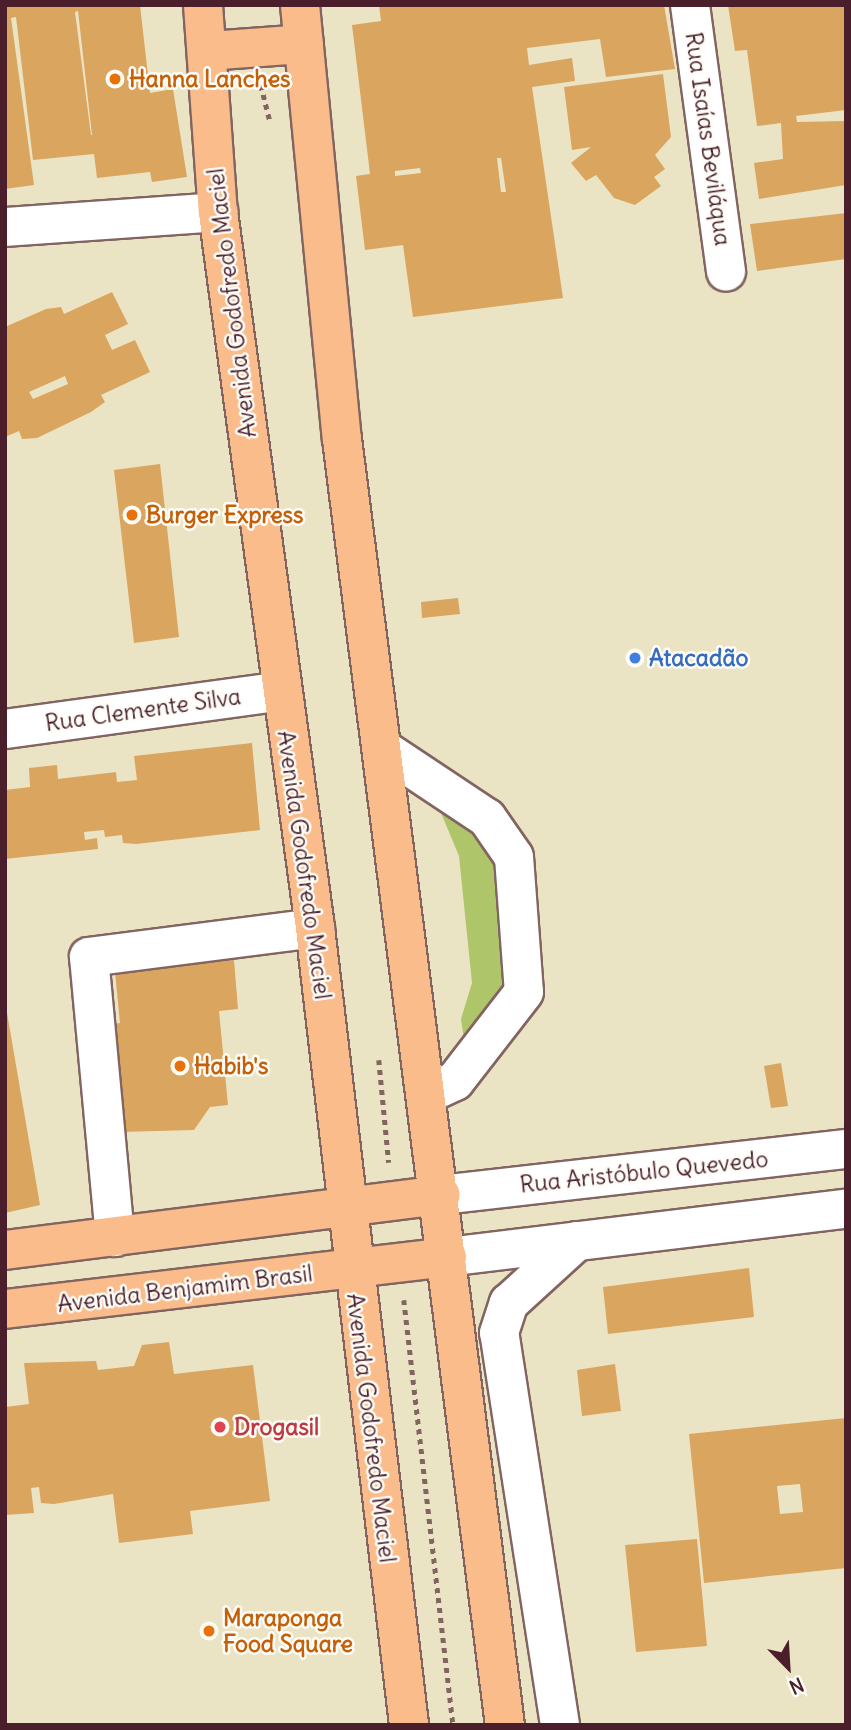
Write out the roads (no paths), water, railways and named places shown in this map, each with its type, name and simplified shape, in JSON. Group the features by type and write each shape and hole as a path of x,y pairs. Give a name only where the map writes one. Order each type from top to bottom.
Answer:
{"main road":[{"name":"Avenida Godofredo Maciel","path":"203,5 218,212 315,928 350,1269 409,1725"},
{"path":"300,5 342,439 386,751 505,1725"},
{"path":"208,51 304,44"},
{"path":"5,1250 441,1195"},
{"name":"Avenida Benjamim Brasil","path":"5,1309 447,1257"}],"street":[{"name":"Rua Isaías Beviláqua","path":"690,5 726,272"},
{"path":"5,227 218,212"},
{"name":"Rua Clemente Silva","path":"5,729 281,691"},
{"path":"386,751 487,818 514,857 524,992 454,1081 429,1093"},
{"path":"114,1237 89,957 315,928"},
{"name":"Rua Aristóbulo Quevedo","path":"441,1195 846,1149"},
{"path":"447,1257 846,1209"},
{"path":"560,1725 499,1333 509,1303 577,1241"}],"place":[{"name":"Hanna Lanches","path":"115,79"},
{"name":"Burger Express","path":"132,515"},
{"name":"Atacadão","path":"635,658"},
{"name":"Habib's","path":"180,1066"},
{"name":"Drogasil","path":"220,1427"},
{"name":"Maraponga Food Square","path":"209,1631"}]}
